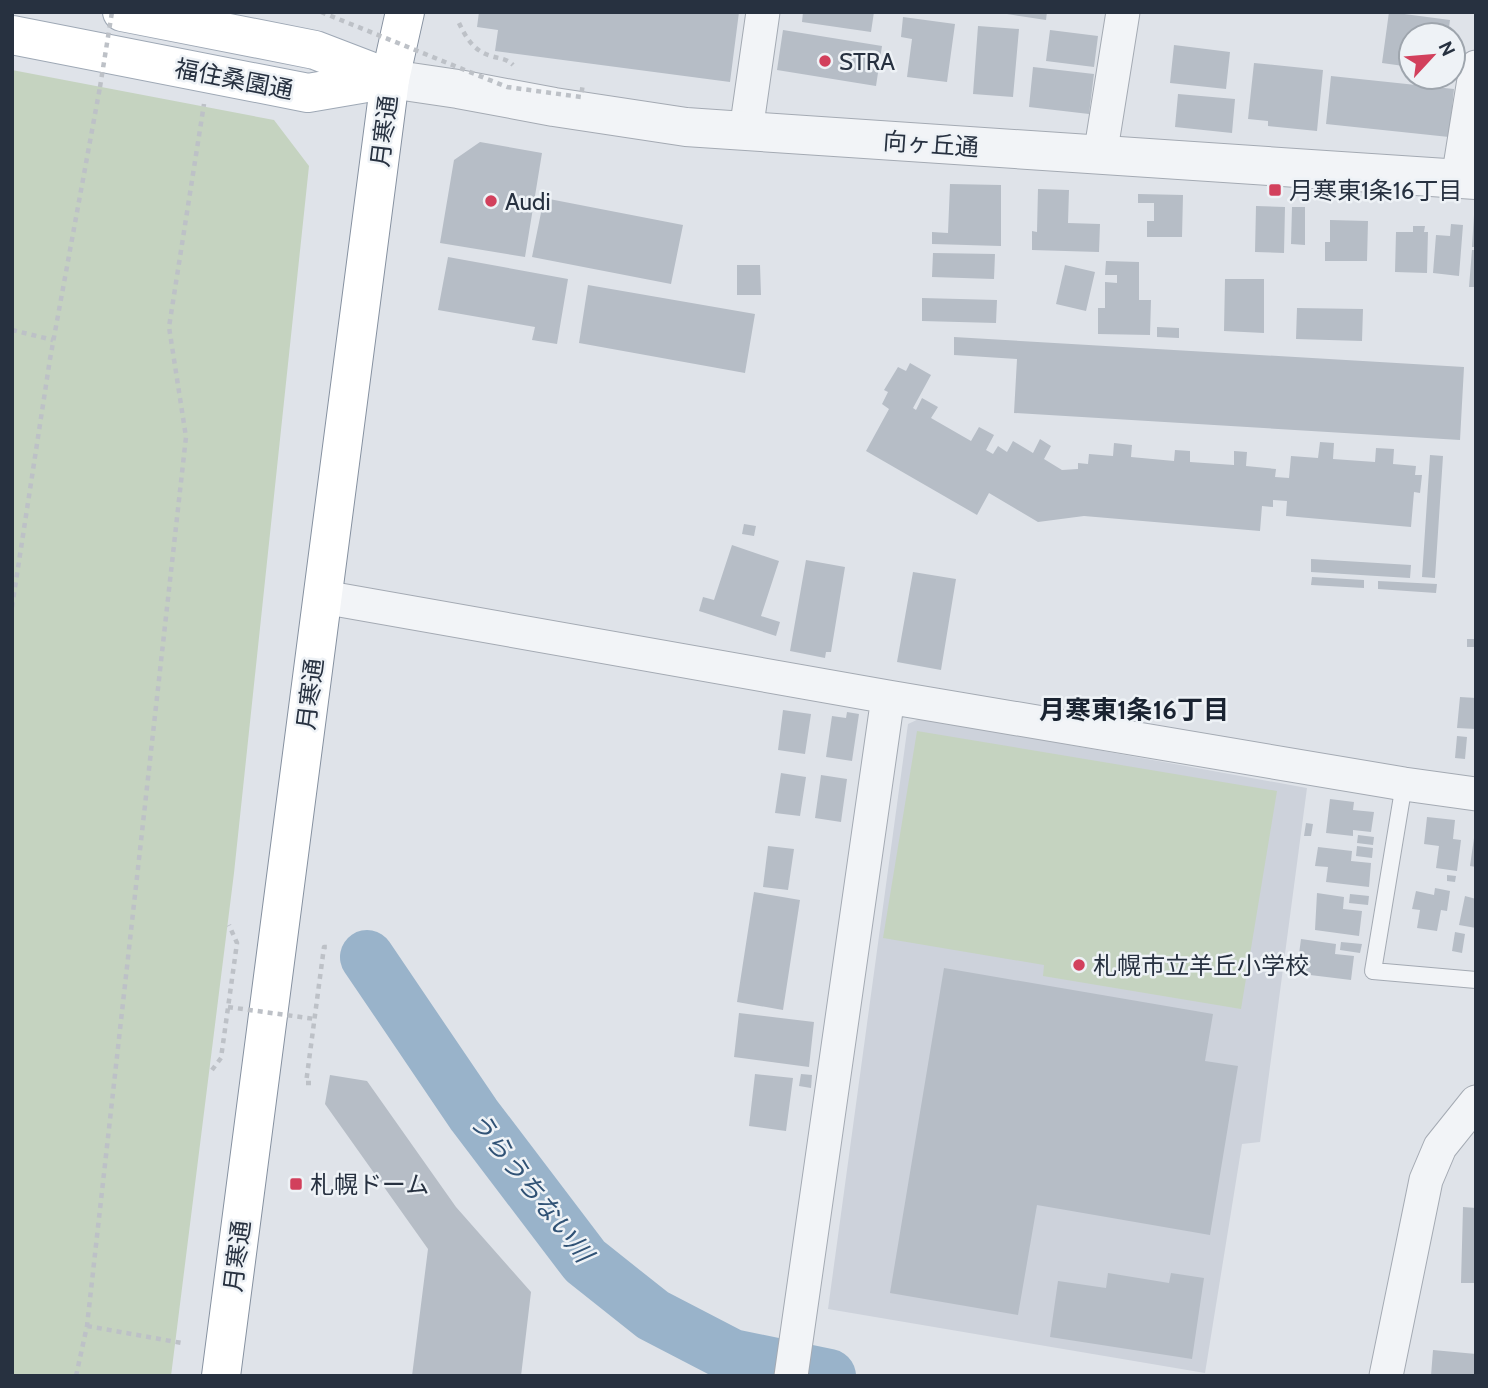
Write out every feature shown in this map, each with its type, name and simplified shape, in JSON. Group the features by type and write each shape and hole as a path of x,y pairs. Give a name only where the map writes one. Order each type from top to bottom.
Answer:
{"main road":[{"name":"福住桑園通","path":"122,12 315,50 390,79"},
{"name":"月寒通","path":"221,1376 390,79 405,12"},
{"name":"福住桑園通","path":"12,36 308,93 390,79"}],"street":[{"path":"746,131 763,12"},
{"path":"1100,156 1123,12"},
{"path":"1467,180 1476,67"},
{"name":"向ヶ丘通","path":"390,79 686,127 1467,180"},
{"path":"323,597 888,697 1476,794"},
{"path":"793,1365 888,697"},
{"path":"1386,1376 1426,1180 1440,1147 1476,1102"}],"lane":[{"path":"1404,784 1373,971 1476,979"}],"path":[{"path":"12,607 53,340 112,12"},
{"path":"321,12 507,87 581,97 583,83"},
{"path":"459,23 466,37 480,52 508,60"},
{"path":"76,1376 86,1326 186,437 169,327 206,93"},
{"path":"12,330 53,340"},
{"path":"212,1070 221,1058 237,943 229,925"},
{"path":"312,1083 306,1083 324,947 329,947"},
{"path":"228,1007 315,1019"},
{"path":"86,1326 182,1343"}],"shaded area":[{"name":"札幌市立羊丘小学校","path":"921,718 1307,788 1260,1142 1242,1144 1205,1373 828,1309 908,724"}],"green space":[{"path":"12,70 274,120 309,166 234,873 171,1376 12,1376"},
{"path":"917,731 1277,791 1241,1009 1043,976 1044,965 883,938"}],"building":[{"path":"479,12 739,12 730,82 495,51 498,30 477,27"},
{"path":"803,12 874,12 871,32 802,22"},
{"path":"1007,12 1047,12 1046,20"},
{"path":"1389,12 1450,20 1397,21 1397,65 1382,63"},
{"path":"903,17 955,24 947,82 907,77 912,39 901,37"},
{"path":"978,26 1019,29 1013,97 973,94"},
{"path":"783,30 882,46 876,86 777,70"},
{"path":"1050,30 1098,36 1094,67 1046,61"},
{"path":"1174,45 1230,52 1226,89 1170,83"},
{"path":"1254,63 1323,70 1317,131 1268,126 1268,121 1248,119"},
{"path":"1033,67 1094,74 1089,114 1029,107"},
{"path":"1331,76 1397,83 1397,91 1454,91 1449,137 1326,124"},
{"path":"1178,94 1235,99 1232,133 1175,127"},
{"name":"Audi","path":"480,142 542,153 525,257 440,243 454,160"},
{"path":"950,184 1001,185 1001,246 932,244 932,232 948,233"},
{"path":"1038,189 1069,190 1068,223 1100,224 1099,252 1032,250 1032,231 1037,232"},
{"path":"1138,194 1183,195 1182,237 1147,237 1147,221 1154,221 1154,203 1138,203"},
{"path":"544,198 683,225 671,284 532,257"},
{"path":"1256,206 1285,207 1284,253 1255,252"},
{"path":"1292,207 1305,207 1305,245 1291,244"},
{"path":"1474,215 1476,247 1472,247"},
{"path":"1330,220 1368,221 1367,261 1325,261 1325,242 1330,242"},
{"path":"1451,224 1463,225 1459,276 1433,273 1436,235 1450,236"},
{"path":"1413,226 1425,226 1424,232 1428,232 1427,273 1395,272 1396,232 1413,232"},
{"path":"1472,250 1476,250 1476,287 1469,287"},
{"path":"933,253 995,254 994,279 932,277"},
{"path":"448,257 568,279 557,344 532,340 535,327 438,310"},
{"path":"1106,261 1139,262 1139,300 1151,300 1150,335 1098,334 1098,308 1105,308 1105,282 1117,283 1117,275 1105,275"},
{"path":"737,265 760,265 761,295 737,295"},
{"path":"1065,265 1095,272 1086,311 1056,304"},
{"path":"1225,279 1264,279 1264,333 1224,331"},
{"path":"588,285 755,314 745,373 579,343"},
{"path":"922,298 997,300 996,323 922,321"},
{"path":"1297,308 1363,309 1362,341 1296,339"},
{"path":"1157,327 1179,328 1179,338 1157,337"},
{"path":"954,337 1464,367 1460,440 1014,413 1017,359 954,355"},
{"path":"910,363 931,375 913,408 916,410 922,398 938,407 931,418 971,441 979,427 994,435 986,450 993,454 998,446 1007,452 1013,441 1033,453 1040,439 1051,446 1044,459 1062,470 1078,469 1078,463 1088,464 1089,454 1113,456 1114,443 1132,445 1131,457 1174,461 1175,450 1190,451 1190,462 1234,465 1234,451 1247,452 1246,466 1276,469 1275,477 1289,478 1291,456 1318,458 1320,442 1334,443 1333,459 1375,462 1376,448 1394,449 1393,464 1416,466 1415,475 1422,475 1420,493 1414,492 1411,527 1286,516 1287,501 1273,500 1273,507 1262,506 1260,531 1084,516 1038,522 989,493 977,515 866,451 889,409 882,404 888,392 884,390 898,367 906,371"},
{"path":"1430,455 1443,456 1435,578 1422,577"},
{"path":"744,524 756,526 754,536 742,534"},
{"path":"732,545 779,561 761,616 780,622 776,636 699,611 703,597 714,600"},
{"path":"1311,559 1411,565 1410,578 1311,572"},
{"path":"806,560 845,567 831,652 826,652 825,658 790,651"},
{"path":"913,572 956,579 941,670 897,662"},
{"path":"1312,577 1364,580 1364,588 1311,585"},
{"path":"1378,581 1437,584 1436,593 1378,589"},
{"path":"1467,639 1476,639 1476,647 1467,647"},
{"path":"1460,697 1476,698 1476,729 1457,728"},
{"path":"783,710 811,714 805,754 778,750"},
{"path":"847,712 859,714 852,761 826,757 832,716 846,718"},
{"path":"1457,736 1467,737 1465,759 1455,758"},
{"path":"781,773 806,777 800,816 775,813"},
{"path":"821,775 847,779 841,822 815,818"},
{"path":"1330,799 1354,802 1353,810 1374,812 1371,832 1353,830 1353,836 1326,833"},
{"path":"1427,817 1455,820 1453,839 1461,840 1457,871 1436,868 1439,846 1424,844"},
{"path":"1306,823 1313,824 1311,836 1304,836"},
{"path":"1358,835 1374,837 1373,845 1357,843"},
{"path":"1476,838 1476,867 1470,866"},
{"path":"768,846 794,849 788,890 763,887"},
{"path":"1357,846 1373,848 1372,858 1356,856"},
{"path":"1318,847 1352,851 1351,861 1371,863 1369,887 1326,882 1328,867 1315,866"},
{"path":"1447,875 1456,876 1455,882 1447,881"},
{"path":"1435,888 1450,891 1447,911 1441,910 1437,931 1417,928 1420,910 1412,909 1416,891 1434,895"},
{"path":"754,892 800,900 783,1010 737,1002"},
{"path":"1317,893 1344,897 1343,909 1362,911 1359,936 1315,930"},
{"path":"1350,894 1369,896 1368,905 1349,903"},
{"path":"1465,896 1476,899 1476,928 1459,925"},
{"path":"1455,932 1465,934 1462,953 1452,951"},
{"path":"1301,939 1336,944 1335,954 1354,956 1351,980 1302,974 1305,955 1299,954"},
{"path":"1341,942 1362,944 1360,953 1340,950"},
{"path":"944,968 1213,1014 1205,1061 1238,1066 1210,1235 1037,1205 1018,1315 890,1293"},
{"path":"739,1013 814,1022 809,1067 734,1057"},
{"path":"755,1074 793,1078 786,1131 749,1126"},
{"path":"801,1074 812,1075 811,1088 799,1086"},
{"path":"330,1075 367,1081 456,1207 531,1292 521,1376 412,1376 428,1249 325,1104"},
{"path":"1463,1207 1476,1208 1476,1283 1461,1283"},
{"path":"1108,1273 1169,1283 1171,1273 1204,1278 1192,1359 1050,1337 1058,1281 1106,1288"},
{"path":"1433,1350 1476,1354 1476,1376 1431,1376"}],"waterway":[{"name":"うらうちない川","path":"367,957 474,1115 585,1261 653,1315 732,1356 829,1376"}],"place":[{"name":"STRA","path":"825,61"},
{"name":"月寒東1条16丁目","path":"1275,190"},
{"name":"Audi","path":"491,201"},
{"name":"札幌市立羊丘小学校","path":"1079,965"},
{"name":"札幌ドーム","path":"296,1184"}],"district":[{"name":"月寒東1条16丁目","path":"1134,710"}]}
